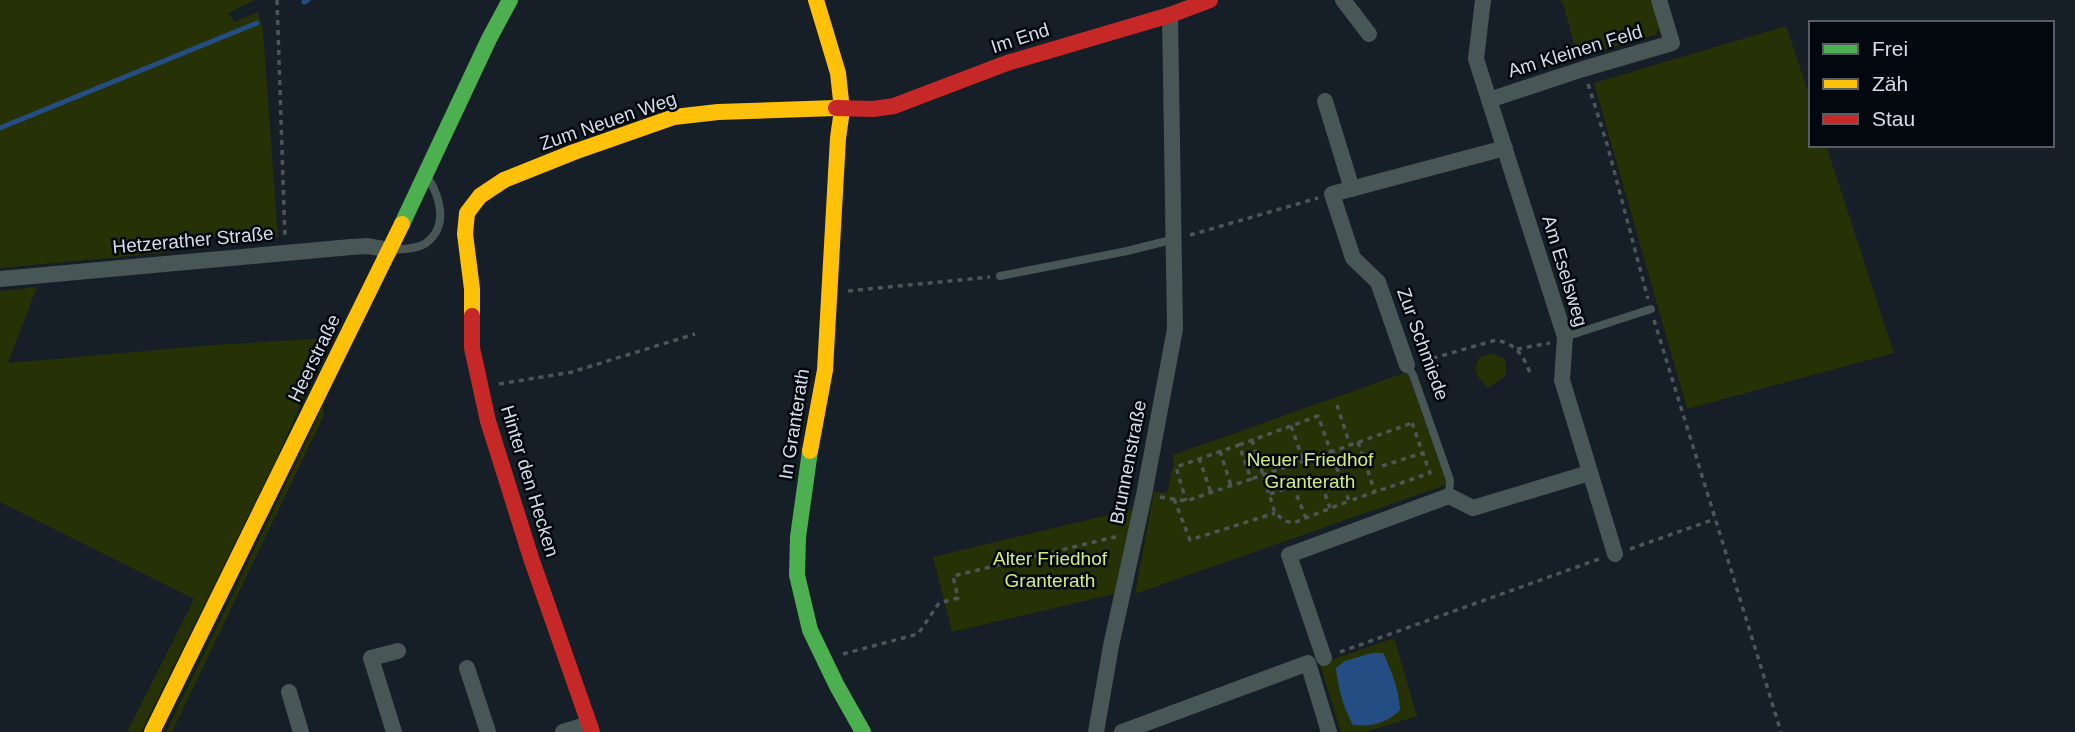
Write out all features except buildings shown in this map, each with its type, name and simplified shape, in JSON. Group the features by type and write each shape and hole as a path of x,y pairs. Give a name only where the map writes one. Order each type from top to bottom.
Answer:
{"street":[{"name":"Heerstraße","path":"152,732 510,0"},
{"name":"In Granterath","path":"817,0 838,73 842,110 838,138 825,370 808,462 797,575 810,630 863,732"},
{"name":"Im End","path":"842,110 894,106 1007,63 1170,15 1210,0"},
{"path":"1343,0 1369,34"},
{"name":"Am Eselsweg","path":"1483,0 1476,59 1565,337 1562,380 1615,554"},
{"name":"Am Kleinen Feld","path":"1489,100 1672,43 1659,0"},
{"name":"Brunnenstraße","path":"1096,732 1175,329 1170,15"},
{"path":"1325,101 1352,189"},
{"name":"Zum Neuen Weg","path":"465,234 467,214 480,196 504,180 674,117 744,111 821,108 842,110"},
{"path":"1332,194 1505,148"},
{"name":"Zur Schmiede","path":"1332,194 1353,258 1378,282 1407,365"},
{"name":"Hinter den Hecken","path":"465,234 472,289 472,348 488,421 531,558 590,728"},
{"name":"Hetzerather Straße","path":"0,279 286,252 368,246 390,250"},
{"path":"1324,658 1289,555 1449,496 1473,508 1589,473"},
{"path":"394,732 371,658 398,650"},
{"path":"1122,732 1308,663 1329,732"},
{"path":"467,668 488,732"},
{"path":"289,692 301,732"},
{"path":"563,732 590,728"}],"lane":[{"path":"390,250 426,243 436,231 441,218 440,205 436,191 426,175"},
{"path":"1000,276 1175,239"},
{"path":"1565,337 1651,309"},
{"name":"Zur Schmiede","path":"1407,365 1413,375 1450,480 1449,496"}],"path":[{"path":"277,0 286,252"},
{"path":"1583,69 1607,144 1651,309 1782,732"},
{"path":"1175,239 1332,194"},
{"path":"829,293 1000,276"},
{"path":"480,386 529,381 572,372 695,334"},
{"path":"1517,349 1565,337"},
{"path":"1407,365 1496,340 1506,342 1517,349 1530,373"},
{"path":"1337,405 1350,444"},
{"path":"1186,501 1176,467 1318,416 1349,501"},
{"path":"1144,495 1186,501 1264,474 1331,452 1412,423 1430,472 1293,523 1285,521 1275,513 1264,474 1251,440"},
{"path":"1291,426 1304,461"},
{"path":"1358,442 1375,492"},
{"path":"1239,444 1251,479"},
{"path":"1220,451 1231,486"},
{"path":"1381,466 1423,453"},
{"path":"1199,458 1211,493"},
{"path":"1269,494 1319,477 1330,508"},
{"path":"1293,486 1306,518"},
{"path":"1174,499 1190,540 1275,513"},
{"path":"1324,658 1716,519"},
{"path":"824,659 918,634 939,603 958,598 953,576 1135,532"}],"green space":[{"path":"0,0 255,0 228,13 235,22 258,12 263,30 278,238 224,235 198,239 164,253 0,268"},
{"path":"1560,0 1654,0 1661,24 1656,35 1577,57 1564,6"},
{"path":"1786,26 1809,94 1809,147 1827,147 1894,353 1687,409 1594,83"},
{"path":"37,287 8,363 214,345 330,339 276,460 141,732 127,732 194,599 0,502 0,291"},
{"path":"1491,353 1503,358 1506,375 1488,388 1479,377 1476,366 1480,357"},
{"name":"Neuer Friedhof Granterath","path":"1407,372 1448,484 1135,594 1154,492 1167,493 1173,455"},
{"path":"323,404 324,415 172,732 166,732 310,434"},
{"name":"Alter Friedhof Granterath","path":"1133,509 1115,594 952,632 933,557"},
{"path":"1394,638 1417,716 1365,732 1341,732 1320,664"}],"water":[{"path":"1372,653 1383,653 1394,681 1400,710 1378,723 1353,725 1346,711 1336,668 1345,661"}],"waterway":[{"path":"304,2 308,0"},
{"path":"0,128 257,23"}],"traffic: fast":[{"path":"402,224 510,0"},
{"path":"810,451 798,537 797,575 810,630 863,732"}],"traffic: slow":[{"path":"810,451 825,370 838,138 842,110 838,73 816,0"},
{"path":"472,316 472,289 465,234 467,213 480,196 504,180 674,117 718,112 836,108"},
{"path":"152,732 402,224"}],"traffic: jam":[{"path":"836,108 873,109 894,106 1007,63 1170,15 1210,0"},
{"path":"472,316 472,348 488,421 531,558 592,732"}]}
